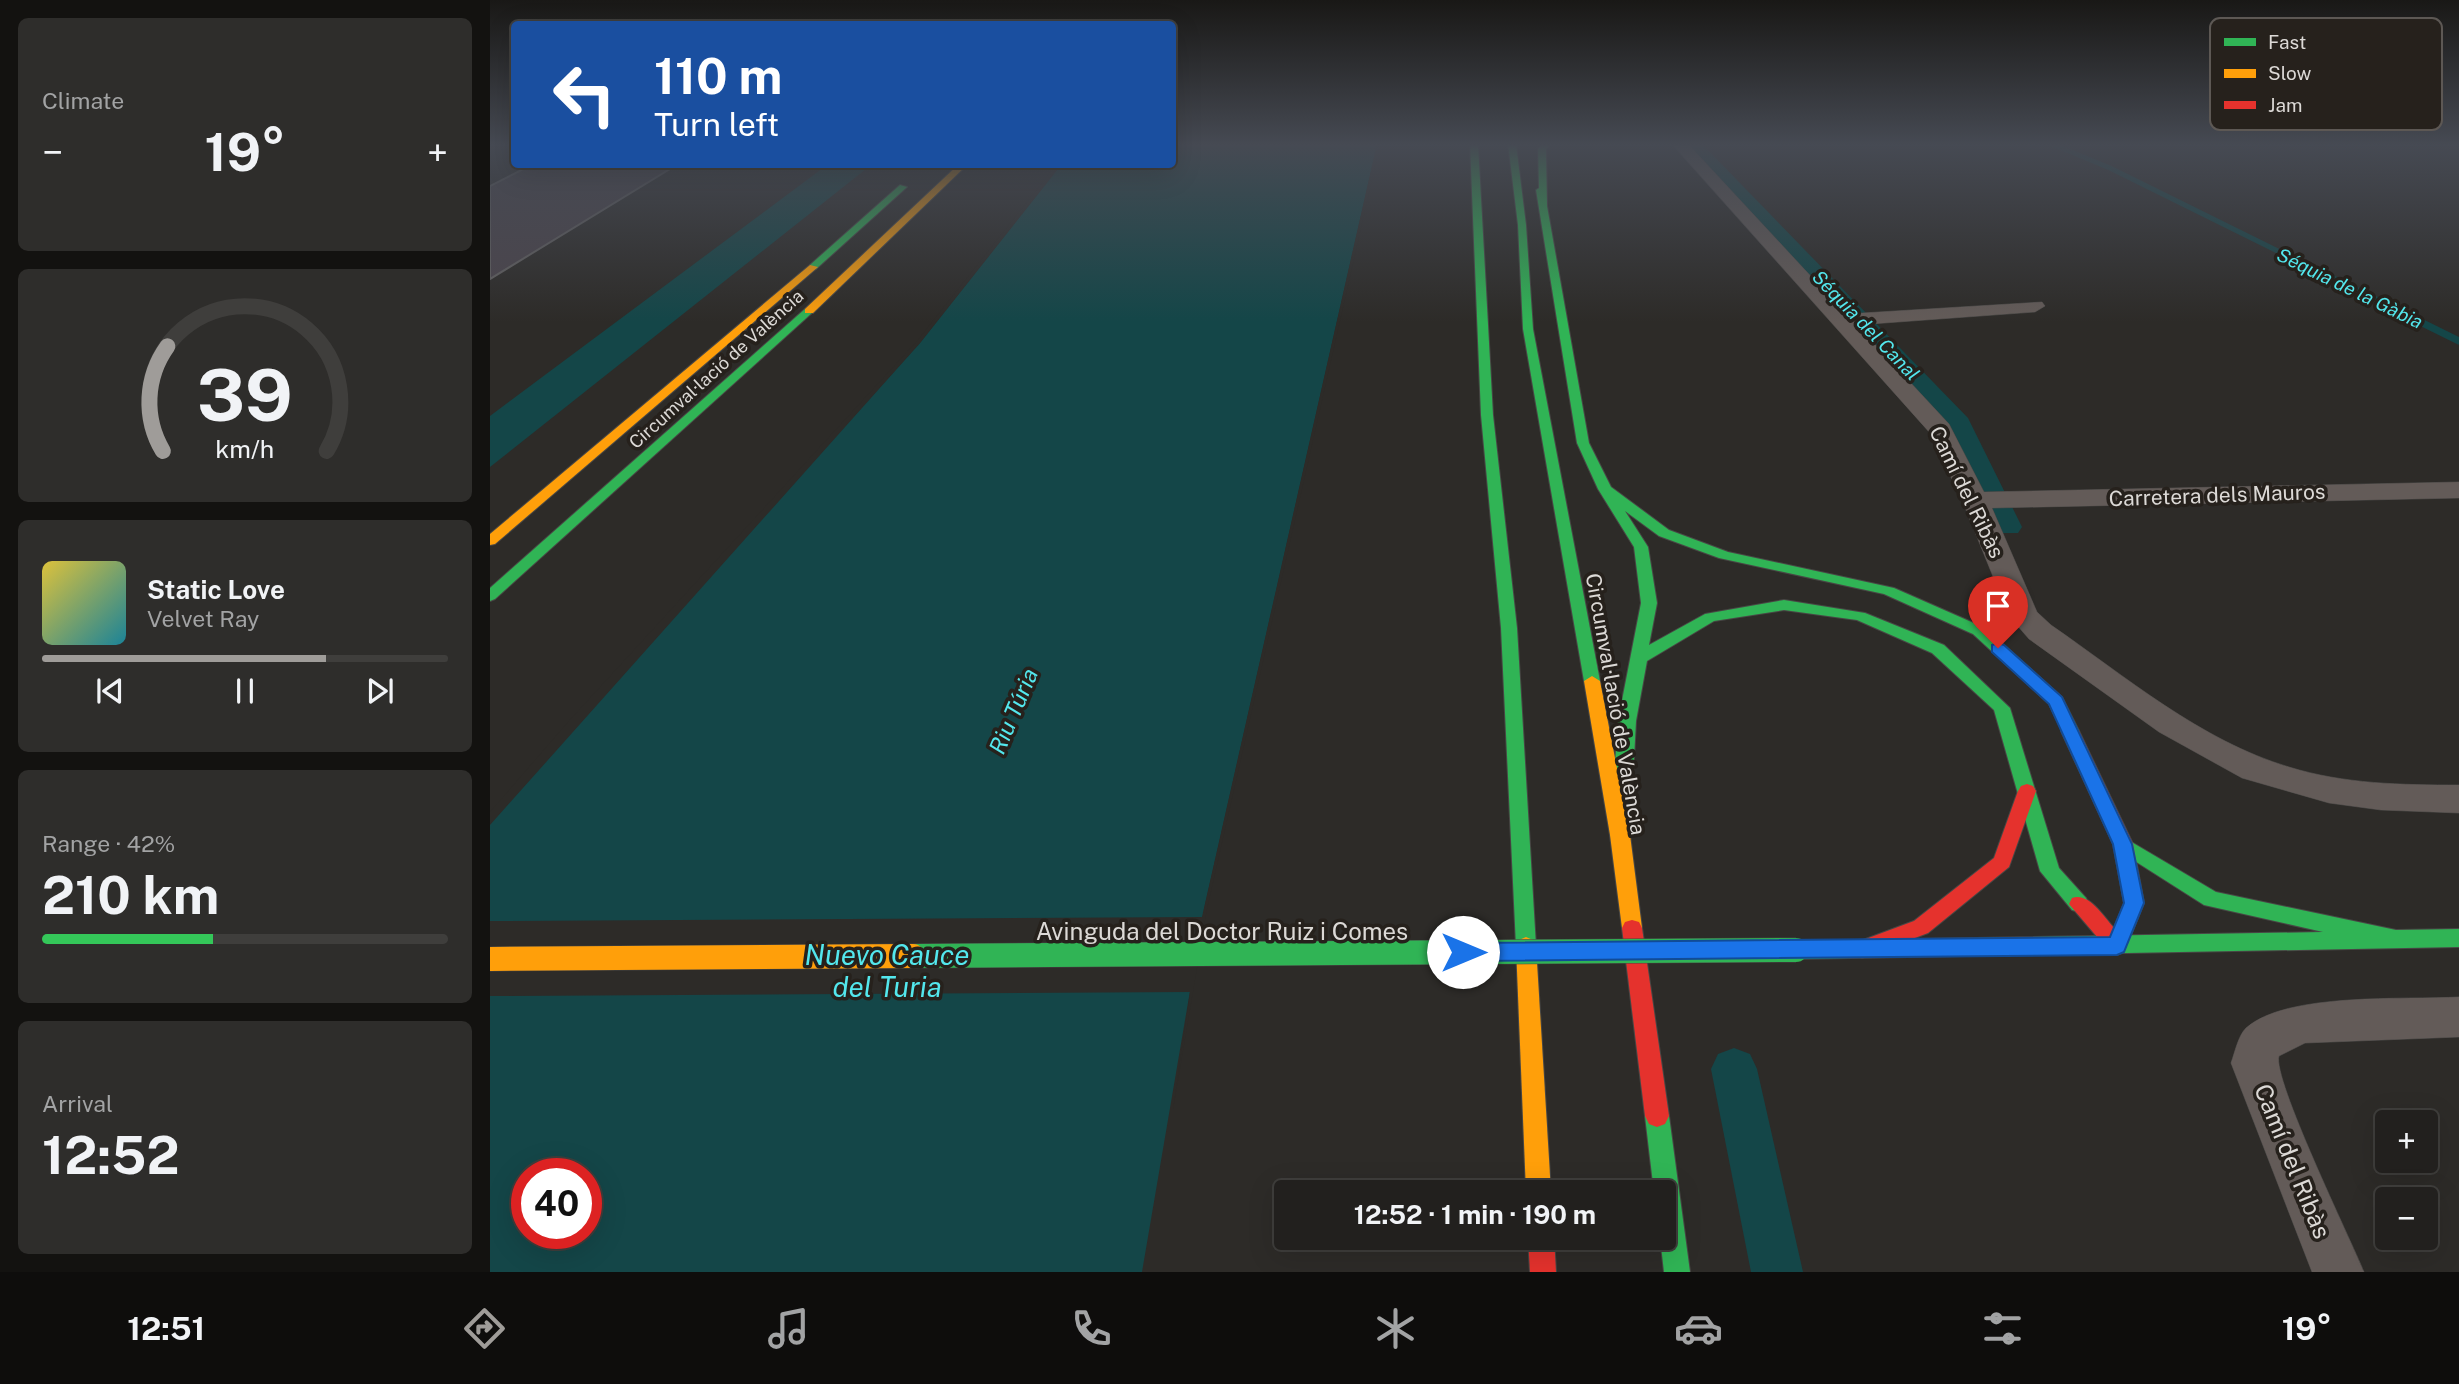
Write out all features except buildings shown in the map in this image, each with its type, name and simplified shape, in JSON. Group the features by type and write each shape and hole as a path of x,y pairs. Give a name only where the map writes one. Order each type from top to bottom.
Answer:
{"main road":[{"name":"Circumval·lació de València","path":"490,541 748,325 885,203"},
{"name":"Circumval·lació de València","path":"490,596 800,320 923,203"},
{"path":"1475,203 1481,273 1487,415 1510,642 1538,1180"},
{"path":"1481,273 1493,203"},
{"name":"Circumval·lació de València","path":"1519,203 1528,330 1620,835 1677,1272"},
{"path":"1543,206 1583,443 1605,489 1641,547 1648,603 1627,721 1620,835"},
{"path":"1605,489 1664,533 1724,555 1889,591 1979,631 2056,701 2123,844 2134,903 2117,946 2050,871 2002,708 1938,649 1860,616 1784,605 1710,617 1639,657"},
{"path":"1861,949 1922,926 2002,862 2027,792"},
{"path":"2123,844 2211,899 2400,940"},
{"name":"Avinguda del Doctor Ruiz i Comes","path":"490,959 1796,950 2459,938"},
{"path":"1542,1250 1543,1272"}],"street":[{"name":"Camí del Ribàs","path":"1740,203 1857,320 1940,429 1975,500 2024,616 2040,632 2189,736 2256,770 2332,790 2396,799 2459,799"},
{"path":"1857,320 2035,306"},
{"name":"Carretera dels Mauros","path":"1975,500 2009,502 2236,492 2459,489"},
{"name":"Camí del Ribàs","path":"2338,1272 2267,1101 2254,1063 2260,1044 2278,1031 2305,1023 2459,1017"}],"water":[{"path":"775,203 823,203 490,467 490,416"},
{"name":"Nuevo Cauce del Turia","path":"1031,203 1364,203 1204,909 1142,1272 490,1272 490,817 920,343"}],"pier":[{"path":"1026,203 1031,203 920,343 490,825 490,812 568,722 917,341"},
{"path":"1364,203 1367,203 1207,909 1173,1110 1190,992 490,996 490,921 1202,917"}],"waterway":[{"name":"Séquia del Canal","path":"1750,203 1959,423 2008,527"},
{"name":"Séquia de la Gàbia","path":"2181,203 2322,273"},
{"name":"Séquia de la Gàbia","path":"2319,272 2459,341"},
{"path":"1734,1069 1777,1272"}],"traffic: fast":[{"path":"813,267 885,203"},
{"path":"1477,203 1487,415 1509,628 1526,946"},
{"path":"1519,203 1528,329 1592,681"},
{"path":"1542,203 1583,443 1605,489 1641,547 1649,603 1639,658"},
{"path":"490,596 809,311"},
{"path":"1605,489 1664,533 1724,555 1889,591 1979,631 2056,701 2070,731"},
{"path":"1620,835 1627,721 1639,658 1710,617 1784,605 1860,616 1938,649 2002,708 2050,871 2079,904"},
{"path":"2123,844 2211,899 2400,940"},
{"path":"1796,950 2459,938"},
{"path":"913,956 1796,950"},
{"path":"1657,1116 1677,1272"}],"traffic: slow":[{"path":"809,311 922,203"},
{"path":"490,541 813,267"},
{"path":"1592,681 1620,835 1632,928"},
{"path":"1526,946 1538,1180"},
{"path":"490,959 913,956"}],"traffic: jam":[{"path":"2070,731 2123,844 2134,903 2117,946 2079,904"},
{"path":"1862,949 1921,927 2002,862 2027,791"},
{"path":"1632,928 1657,1116"},
{"path":"1542,1250 1543,1272"}],"route":[{"path":"1463,952 2117,946 2134,903 2123,844 2056,701 1998,648"}],"water label":[{"name":"Riu Túria","path":"1013,711"}]}
